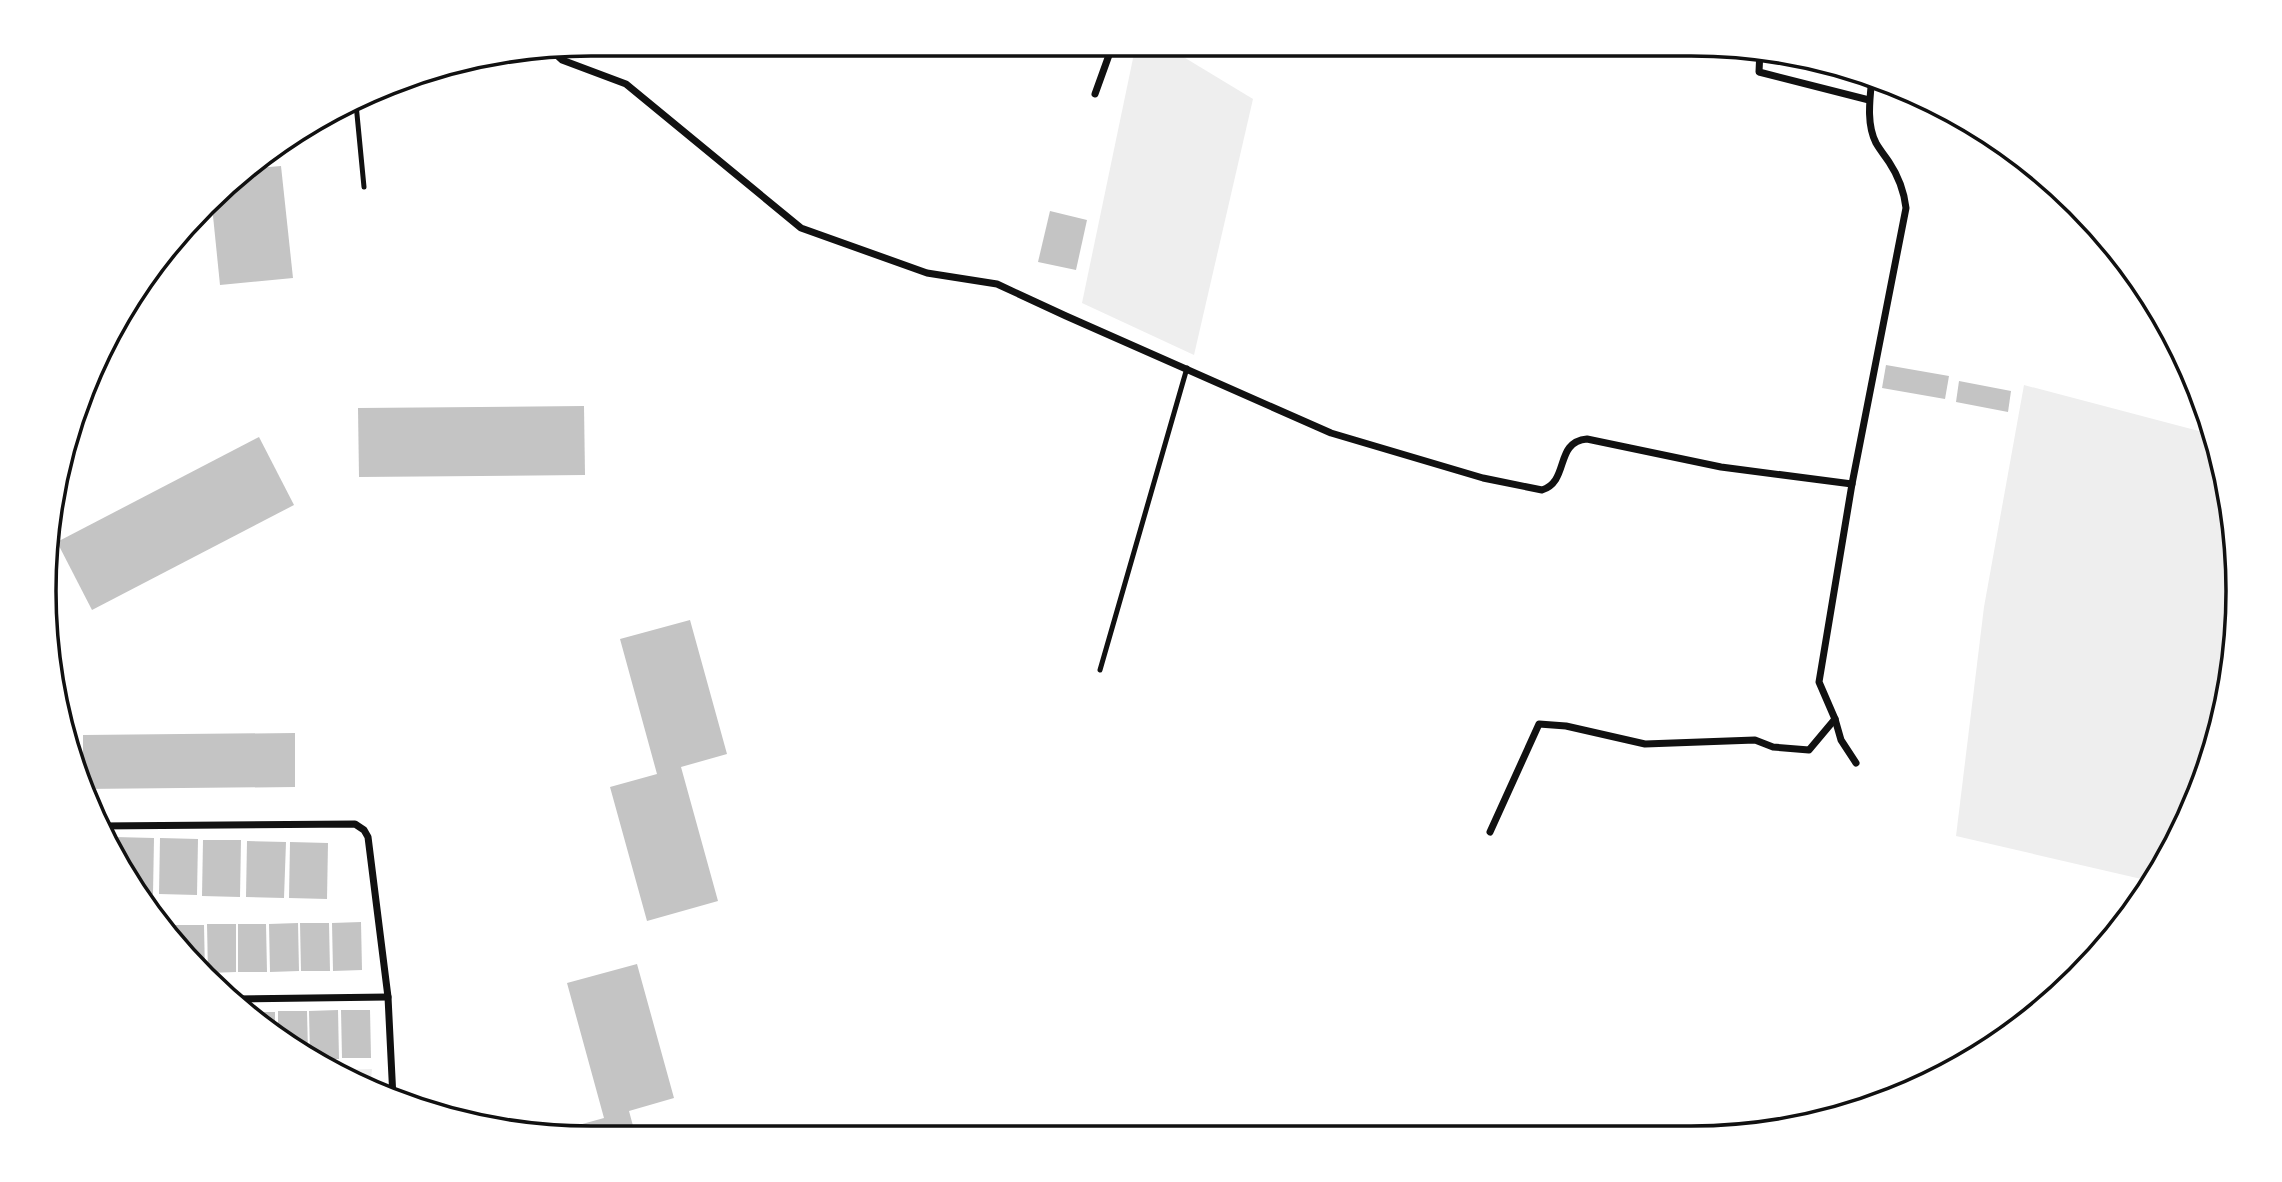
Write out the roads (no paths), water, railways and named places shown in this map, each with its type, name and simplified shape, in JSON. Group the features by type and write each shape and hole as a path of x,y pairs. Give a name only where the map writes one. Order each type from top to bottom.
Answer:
{"street":[{"path":"1095,94 1109,56"},
{"path":"559,57 626,84 801,228 927,273 998,284 1331,433 1483,478 1542,490 1550,488 1557,478 1570,444 1587,439 1721,467 1852,484"},
{"path":"1760,61 1759,72 1870,100"},
{"path":"1856,763 1841,740 1819,682 1852,484 1906,208 1903,187 1892,165 1875,142 1871,121 1871,87"},
{"path":"1490,832 1539,724 1566,726 1645,744 1755,740 1773,747 1809,750 1835,719"},
{"path":"110,826 355,824 364,830 368,837 388,997 392,1088"},
{"path":"245,999 388,997"}],"lane":[{"path":"357,110 364,187"},
{"path":"1100,670 1187,368"}]}
